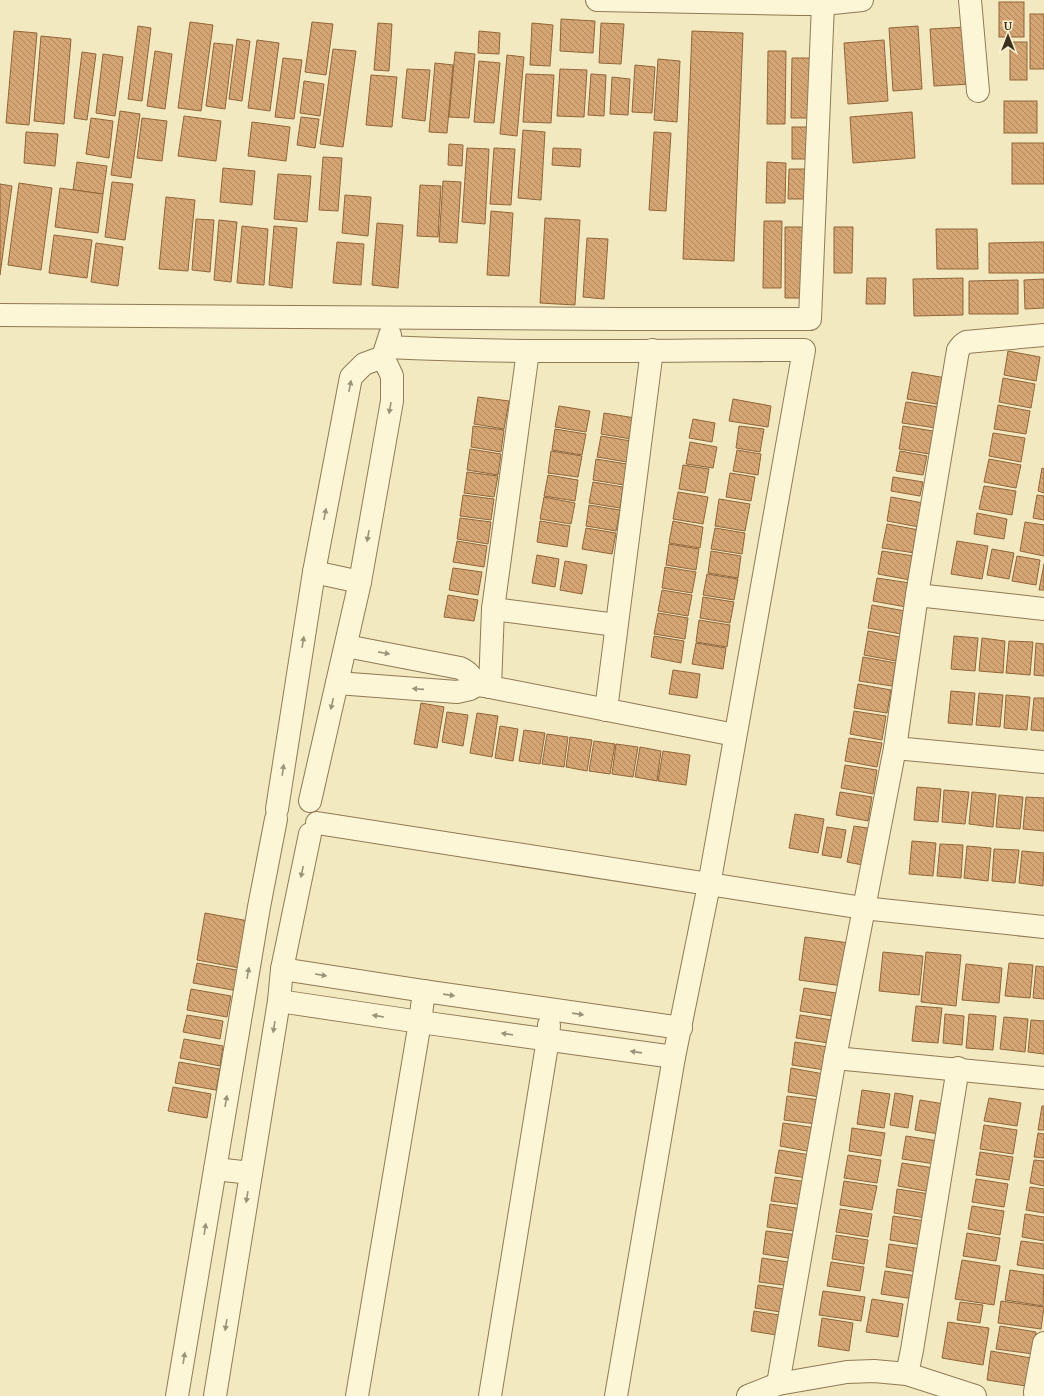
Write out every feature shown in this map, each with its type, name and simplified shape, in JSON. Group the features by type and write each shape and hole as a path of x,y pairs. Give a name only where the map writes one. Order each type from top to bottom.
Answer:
{"street":[{"path":"596,0 823,4 862,0"},
{"path":"970,0 978,90"},
{"path":"0,315 620,320 810,319 823,4"},
{"path":"310,801 360,582 392,401 392,376 385,352 394,317"},
{"path":"778,1384 835,1058 895,748 917,595 958,350 966,342 1044,335"},
{"path":"177,1396 276,814 314,572 351,377 364,364 385,352 454,350 804,350 709,885 674,1057 616,1396"},
{"path":"606,710 652,350"},
{"path":"483,686 528,351"},
{"path":"314,572 360,582"},
{"path":"917,595 1044,609"},
{"path":"493,609 616,625"},
{"path":"346,646 460,668 468,672 483,686"},
{"path":"337,683 457,692 483,686 735,735"},
{"path":"895,748 1044,762"},
{"path":"215,1396 279,1001 282,969 314,828 317,811 310,801 298,796 285,799 276,814 280,830 289,836 300,838 314,828 863,908 1044,927"},
{"path":"282,969 550,1010 681,1028"},
{"path":"357,1396 424,991"},
{"path":"279,1001 674,1057"},
{"path":"490,1396 548,1039 550,1010"},
{"path":"835,1058 958,1068 1044,1078"},
{"path":"908,1374 958,1068"},
{"path":"215,1169 251,1173"},
{"path":"1042,1396 1034,1392 1044,1342"},
{"path":"748,1396 778,1384 847,1372 874,1371 908,1374 975,1396"}],"building":[{"path":"999,2 1024,2 1024,37 999,37"},
{"path":"1030,14 1044,14 1044,69 1030,69"},
{"path":"561,19 595,21 593,53 560,51"},
{"path":"190,22 213,25 201,111 178,108"},
{"path":"312,22 333,24 326,75 305,72"},
{"path":"378,23 392,24 389,71 374,70"},
{"path":"532,23 553,25 550,66 530,65"},
{"path":"601,23 624,24 621,64 599,63"},
{"path":"138,26 151,28 142,101 128,99"},
{"path":"918,26 922,89 893,91 889,28"},
{"path":"967,27 971,84 934,86 930,29"},
{"path":"14,31 37,33 29,125 6,123"},
{"path":"479,31 500,33 499,54 478,53"},
{"path":"692,31 743,33 734,261 683,259"},
{"path":"41,36 71,39 64,124 34,121"},
{"path":"237,39 250,41 242,101 229,99"},
{"path":"257,40 279,43 270,111 248,108"},
{"path":"884,40 888,101 848,104 844,43"},
{"path":"1010,42 1027,42 1027,80 1010,80"},
{"path":"214,43 233,45 225,109 206,106"},
{"path":"333,49 356,51 343,147 320,144"},
{"path":"155,51 172,54 165,109 147,106"},
{"path":"768,51 786,51 785,124 767,124"},
{"path":"82,52 96,54 87,120 74,118"},
{"path":"455,52 475,54 469,118 449,117"},
{"path":"103,54 123,57 115,116 96,113"},
{"path":"507,55 524,57 517,136 500,134"},
{"path":"283,58 302,60 294,119 275,117"},
{"path":"792,58 815,58 814,118 791,118"},
{"path":"658,59 680,61 677,122 654,120"},
{"path":"479,61 500,63 494,123 474,122"},
{"path":"435,63 453,65 447,133 429,132"},
{"path":"635,65 655,67 652,113 632,112"},
{"path":"407,69 430,70 425,121 402,118"},
{"path":"560,69 587,70 584,117 557,116"},
{"path":"526,74 554,75 551,123 523,122"},
{"path":"591,74 606,75 604,116 588,115"},
{"path":"371,75 397,77 392,127 366,125"},
{"path":"612,77 630,79 628,115 610,114"},
{"path":"304,81 324,84 320,116 300,113"},
{"path":"1004,101 1037,101 1037,133 1004,133"},
{"path":"120,111 140,114 131,178 111,175"},
{"path":"912,112 915,158 853,163 850,117"},
{"path":"184,116 221,121 216,161 178,156"},
{"path":"301,117 319,119 315,148 297,145"},
{"path":"91,118 113,121 109,158 86,154"},
{"path":"142,118 167,121 162,161 137,158"},
{"path":"252,122 290,127 286,161 248,156"},
{"path":"792,127 814,127 814,159 792,159"},
{"path":"523,130 545,132 541,200 518,198"},
{"path":"26,132 58,134 55,166 24,163"},
{"path":"654,132 671,133 666,211 649,210"},
{"path":"1012,143 1044,143 1044,184 1012,184"},
{"path":"449,144 463,145 462,166 448,165"},
{"path":"467,148 489,149 485,224 462,222"},
{"path":"494,148 515,149 511,205 490,204"},
{"path":"553,148 581,149 580,167 552,165"},
{"path":"323,157 342,158 338,211 319,210"},
{"path":"77,162 107,166 103,194 73,190"},
{"path":"767,162 786,163 785,203 766,203"},
{"path":"223,168 255,171 252,205 220,202"},
{"path":"789,169 809,169 809,199 788,199"},
{"path":"278,174 311,176 307,222 274,219"},
{"path":"443,181 461,182 457,243 439,242"},
{"path":"112,182 133,184 125,240 105,237"},
{"path":"19,183 52,188 41,270 8,265"},
{"path":"0,184 12,186 0,275"},
{"path":"420,185 441,186 438,237 417,236"},
{"path":"60,188 103,194 98,233 55,227"},
{"path":"345,195 371,197 368,236 342,233"},
{"path":"166,197 195,200 188,271 159,269"},
{"path":"491,211 513,213 509,276 487,275"},
{"path":"545,218 580,220 575,305 540,303"},
{"path":"196,219 214,220 210,272 192,270"},
{"path":"219,220 237,222 231,282 214,280"},
{"path":"764,221 782,221 781,288 763,288"},
{"path":"377,223 403,225 398,288 372,285"},
{"path":"242,226 268,229 264,285 237,283"},
{"path":"274,226 297,228 292,288 269,285"},
{"path":"785,227 810,227 809,298 785,298"},
{"path":"834,227 853,227 852,273 834,273"},
{"path":"936,229 977,229 978,269 937,269"},
{"path":"54,235 92,240 87,278 49,273"},
{"path":"587,238 608,239 604,299 583,297"},
{"path":"337,242 364,244 361,285 333,283"},
{"path":"1044,242 1044,273 989,273 989,243"},
{"path":"96,243 123,247 118,286 91,282"},
{"path":"867,278 886,278 885,304 866,304"},
{"path":"963,278 963,315 914,316 913,279"},
{"path":"1044,279 1044,308 1025,309 1024,280"},
{"path":"1018,280 1018,314 969,314 969,281"},
{"path":"1008,351 1040,357 1036,381 1004,375"},
{"path":"912,372 946,378 942,405 907,399"},
{"path":"1003,378 1035,384 1031,408 999,402"},
{"path":"478,397 509,401 504,429 474,424"},
{"path":"733,399 771,406 768,427 729,421"},
{"path":"906,402 946,408 943,429 902,423"},
{"path":"998,405 1030,411 1026,434 994,429"},
{"path":"559,406 590,411 586,432 555,427"},
{"path":"604,413 635,418 631,439 601,434"},
{"path":"693,419 715,423 712,442 689,438"},
{"path":"473,426 504,430 501,452 471,447"},
{"path":"739,426 764,429 760,452 736,448"},
{"path":"903,426 939,432 935,455 899,449"},
{"path":"555,429 586,434 582,455 552,450"},
{"path":"993,433 1025,438 1021,462 989,456"},
{"path":"601,436 631,441 627,462 597,457"},
{"path":"690,442 717,447 713,468 686,464"},
{"path":"470,449 501,454 498,475 467,470"},
{"path":"737,450 761,454 758,475 733,471"},
{"path":"551,451 582,456 578,477 548,473"},
{"path":"900,451 927,456 923,475 896,471"},
{"path":"596,459 627,464 624,485 593,480"},
{"path":"989,459 1021,465 1016,488 984,482"},
{"path":"683,465 709,469 705,493 679,489"},
{"path":"1042,468 1044,469 1044,493 1038,491"},
{"path":"467,472 498,476 494,497 464,493"},
{"path":"730,473 755,477 751,501 726,497"},
{"path":"548,475 578,480 575,501 544,496"},
{"path":"893,477 923,482 920,496 891,491"},
{"path":"593,482 623,487 620,508 589,503"},
{"path":"984,486 1016,491 1012,515 979,509"},
{"path":"678,492 708,497 703,524 673,519"},
{"path":"463,495 494,499 491,520 460,516"},
{"path":"1037,495 1044,496 1044,520 1033,518"},
{"path":"544,497 575,503 571,524 540,519"},
{"path":"891,497 923,503 919,527 887,521"},
{"path":"719,499 750,504 745,531 715,526"},
{"path":"589,505 620,510 616,531 586,526"},
{"path":"977,513 1007,519 1004,539 974,534"},
{"path":"460,518 491,522 488,544 457,539"},
{"path":"540,521 570,526 567,547 537,542"},
{"path":"673,521 703,527 700,548 669,543"},
{"path":"1025,522 1044,525 1044,556 1020,551"},
{"path":"887,524 919,530 915,553 882,548"},
{"path":"586,528 616,533 612,554 582,549"},
{"path":"715,528 745,533 742,554 711,549"},
{"path":"457,541 487,546 484,567 453,562"},
{"path":"957,541 988,546 982,579 951,574"},
{"path":"669,544 699,549 696,570 666,565"},
{"path":"992,549 1014,553 1009,579 987,575"},
{"path":"711,551 741,556 738,578 708,573"},
{"path":"882,551 914,556 910,580 878,574"},
{"path":"537,555 559,559 555,587 532,583"},
{"path":"1017,556 1040,560 1036,585 1012,581"},
{"path":"565,561 587,565 582,594 560,590"},
{"path":"1044,564 1044,590 1039,590"},
{"path":"665,567 696,572 692,593 662,588"},
{"path":"453,568 482,572 478,595 449,590"},
{"path":"707,574 738,579 734,600 703,595"},
{"path":"877,578 910,583 906,607 873,601"},
{"path":"662,590 692,595 688,616 658,611"},
{"path":"448,595 478,600 474,621 444,617"},
{"path":"703,597 734,602 730,623 700,618"},
{"path":"872,605 905,611 901,634 868,628"},
{"path":"658,613 688,618 685,639 654,634"},
{"path":"699,620 730,625 727,647 696,642"},
{"path":"868,631 900,637 896,661 864,655"},
{"path":"654,636 684,641 681,663 651,657"},
{"path":"954,636 978,638 975,671 951,669"},
{"path":"982,638 1005,641 1003,673 979,671"},
{"path":"1009,641 1033,642 1030,675 1006,673"},
{"path":"696,643 726,648 723,669 692,664"},
{"path":"1036,643 1044,644 1044,676 1034,675"},
{"path":"863,657 896,663 892,686 859,681"},
{"path":"673,670 700,674 697,698 669,694"},
{"path":"858,684 891,690 887,713 854,708"},
{"path":"951,691 975,693 972,725 948,723"},
{"path":"979,693 1003,695 1000,727 976,725"},
{"path":"1006,695 1030,697 1027,730 1004,728"},
{"path":"1034,698 1044,698 1044,731 1031,730"},
{"path":"421,703 444,707 437,748 414,744"},
{"path":"854,711 886,716 882,740 850,734"},
{"path":"447,712 468,715 463,746 442,742"},
{"path":"477,713 498,716 492,757 470,753"},
{"path":"500,726 518,729 513,761 495,758"},
{"path":"524,730 545,733 540,764 519,761"},
{"path":"547,734 568,737 564,767 542,764"},
{"path":"570,737 592,740 587,771 566,767"},
{"path":"849,738 882,743 877,767 845,761"},
{"path":"594,741 615,744 610,774 589,771"},
{"path":"616,744 638,747 633,777 612,774"},
{"path":"640,747 661,751 657,781 635,777"},
{"path":"663,751 690,755 686,785 658,781"},
{"path":"845,765 877,770 873,794 841,788"},
{"path":"917,787 941,789 938,822 914,820"},
{"path":"944,790 969,792 965,824 942,822"},
{"path":"840,792 872,797 868,821 836,815"},
{"path":"972,792 996,794 993,827 969,824"},
{"path":"999,795 1023,797 1020,829 996,827"},
{"path":"1026,797 1044,798 1044,831 1023,829"},
{"path":"795,814 824,819 818,853 789,848"},
{"path":"854,826 874,829 868,866 847,862"},
{"path":"827,827 846,830 841,858 822,855"},
{"path":"912,841 936,843 933,876 909,874"},
{"path":"940,844 963,845 961,878 937,876"},
{"path":"967,846 991,848 988,881 964,878"},
{"path":"994,849 1019,850 1015,883 992,881"},
{"path":"1022,851 1044,853 1043,886 1019,883"},
{"path":"205,913 254,922 245,969 197,960"},
{"path":"805,937 849,943 843,986 799,980"},
{"path":"883,952 923,956 919,995 879,991"},
{"path":"926,952 961,955 956,1006 921,1002"},
{"path":"197,963 242,971 238,991 193,983"},
{"path":"1009,963 1033,965 1030,998 1005,996"},
{"path":"966,964 1002,968 999,1003 962,1000"},
{"path":"1036,966 1044,967 1044,999 1033,998"},
{"path":"804,988 836,993 832,1016 800,1011"},
{"path":"191,989 231,996 227,1017 187,1010"},
{"path":"916,1006 942,1008 938,1043 912,1041"},
{"path":"945,1014 964,1016 962,1045 943,1043"},
{"path":"969,1014 996,1016 993,1050 966,1048"},
{"path":"187,1015 223,1021 220,1039 183,1032"},
{"path":"800,1015 832,1020 828,1043 796,1038"},
{"path":"1004,1017 1028,1019 1025,1052 1000,1049"},
{"path":"1031,1020 1044,1021 1044,1054 1028,1052"},
{"path":"184,1039 223,1046 220,1066 180,1058"},
{"path":"795,1042 828,1047 825,1070 792,1065"},
{"path":"179,1062 220,1069 216,1090 175,1083"},
{"path":"791,1068 824,1074 820,1097 788,1092"},
{"path":"173,1087 211,1094 207,1118 168,1111"},
{"path":"862,1090 890,1094 884,1128 857,1124"},
{"path":"895,1093 913,1096 908,1128 890,1125"},
{"path":"787,1096 820,1100 816,1124 784,1120"},
{"path":"989,1098 1021,1103 1017,1126 984,1121"},
{"path":"920,1100 944,1104 939,1134 915,1130"},
{"path":"1042,1106 1044,1106 1044,1130 1038,1130"},
{"path":"783,1123 816,1128 812,1152 780,1146"},
{"path":"984,1125 1017,1130 1013,1154 980,1149"},
{"path":"852,1128 885,1133 881,1156 849,1151"},
{"path":"1038,1133 1044,1134 1044,1158 1034,1157"},
{"path":"906,1136 938,1141 935,1164 902,1159"},
{"path":"779,1150 811,1155 807,1178 775,1173"},
{"path":"980,1152 1013,1157 1009,1180 976,1175"},
{"path":"848,1155 881,1160 877,1183 844,1178"},
{"path":"1034,1160 1044,1161 1044,1186 1030,1183"},
{"path":"902,1163 934,1168 931,1192 898,1186"},
{"path":"775,1177 807,1182 803,1205 771,1201"},
{"path":"976,1179 1008,1184 1004,1207 972,1202"},
{"path":"844,1181 877,1186 872,1210 840,1205"},
{"path":"1030,1187 1044,1189 1044,1213 1026,1210"},
{"path":"897,1189 930,1194 926,1218 894,1213"},
{"path":"770,1204 803,1209 800,1232 767,1227"},
{"path":"972,1206 1004,1211 1000,1235 968,1229"},
{"path":"840,1209 872,1214 868,1237 836,1232"},
{"path":"1025,1214 1044,1217 1044,1241 1022,1237"},
{"path":"893,1216 926,1221 922,1245 890,1240"},
{"path":"766,1231 799,1235 795,1259 763,1254"},
{"path":"967,1233 1000,1238 996,1261 963,1256"},
{"path":"836,1235 868,1240 864,1264 832,1259"},
{"path":"1021,1241 1044,1244 1044,1269 1017,1265"},
{"path":"889,1244 922,1249 918,1272 886,1267"},
{"path":"762,1258 795,1263 791,1286 759,1282"},
{"path":"962,1260 1000,1266 994,1305 955,1299"},
{"path":"831,1262 864,1267 860,1291 827,1286"},
{"path":"1010,1270 1044,1275 1043,1306 1005,1300"},
{"path":"885,1271 917,1276 914,1299 881,1294"},
{"path":"758,1285 791,1290 787,1313 755,1308"},
{"path":"823,1291 865,1297 861,1321 819,1315"},
{"path":"872,1299 903,1304 898,1337 866,1332"},
{"path":"1001,1301 1044,1307 1041,1329 998,1323"},
{"path":"960,1302 983,1305 980,1323 957,1320"},
{"path":"754,1311 786,1316 783,1336 751,1331"},
{"path":"822,1318 853,1323 849,1351 818,1346"},
{"path":"948,1322 989,1328 983,1365 942,1358"},
{"path":"1000,1326 1036,1332 1033,1354 996,1349"},
{"path":"991,1351 1031,1358 1026,1386 987,1380"}]}
